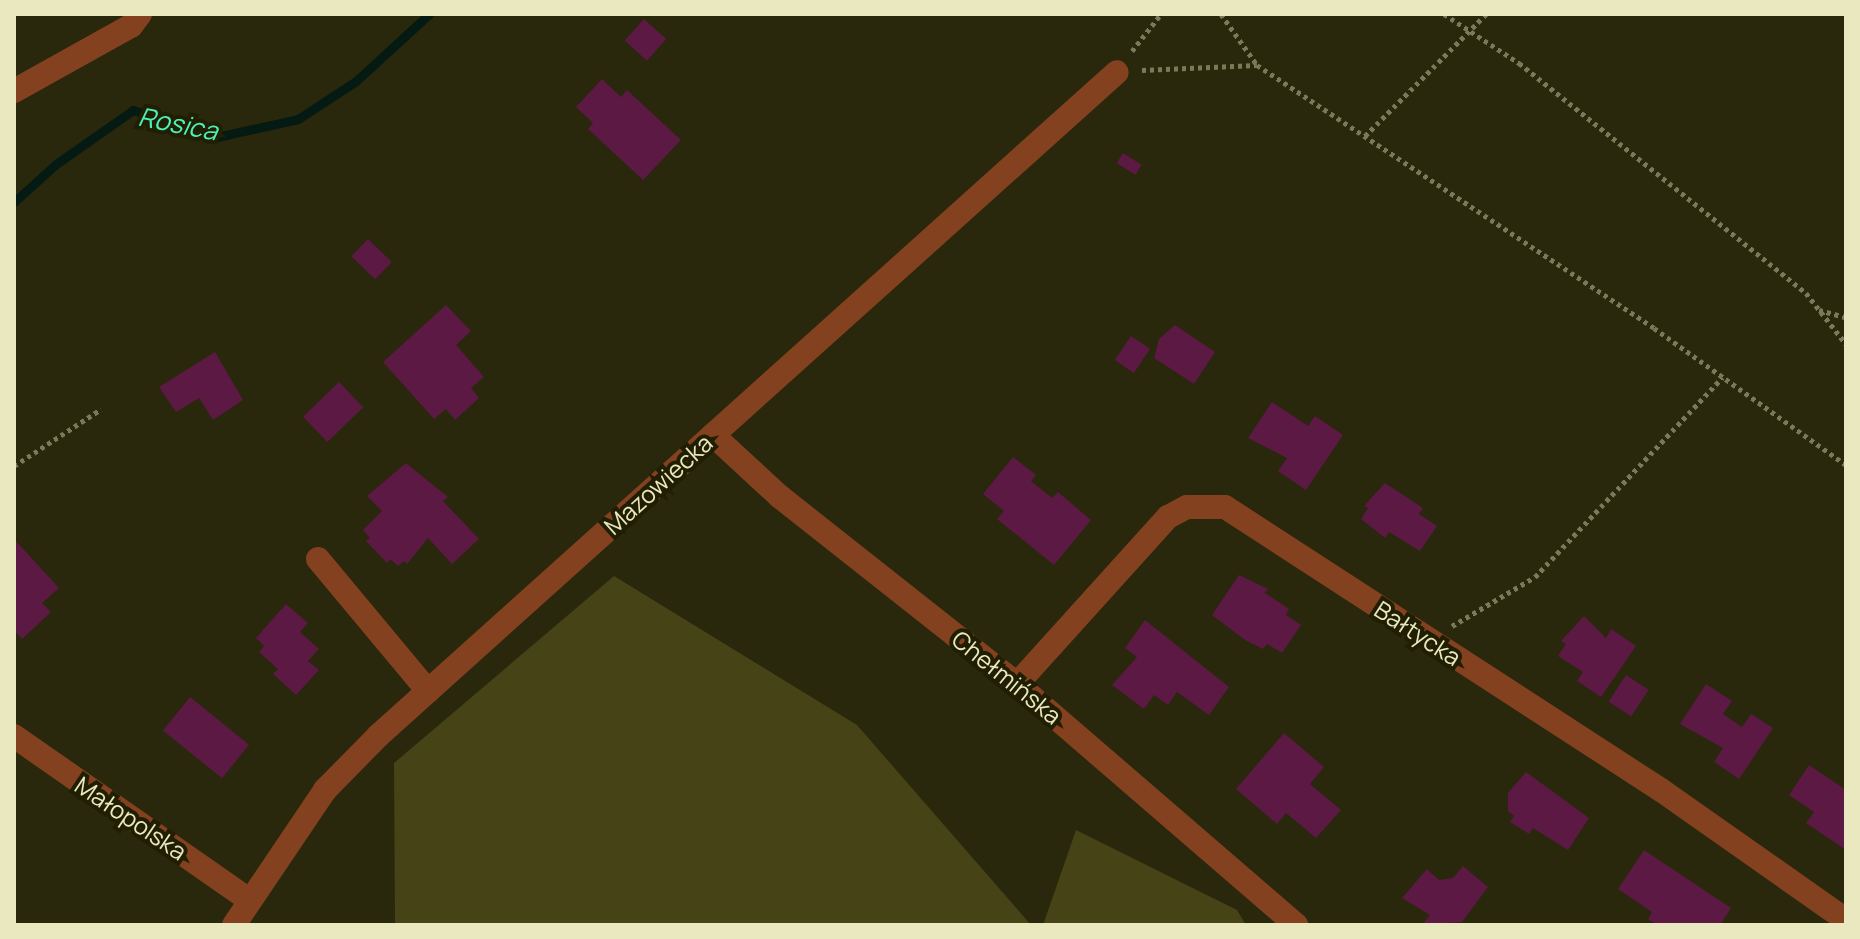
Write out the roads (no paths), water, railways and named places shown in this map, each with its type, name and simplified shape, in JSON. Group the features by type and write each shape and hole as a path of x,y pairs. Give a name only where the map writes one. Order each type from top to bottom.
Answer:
{"street":[{"path":"14,91 131,26 140,14"},
{"name":"Mazowiecka","path":"234,925 325,790 428,691 1117,72"},
{"name":"Chełmińska","path":"713,435 779,496 1017,684 1296,925"},
{"name":"Bałtycka","path":"1017,684 1168,517 1212,504 1242,515 1427,641 1661,790 1846,920"},
{"path":"318,559 428,691"},
{"name":"Małopolska","path":"14,736 249,900"}],"waterway":[{"name":"Rosica","path":"14,202 56,164 133,110 217,137 298,119 356,81 429,14"}]}
